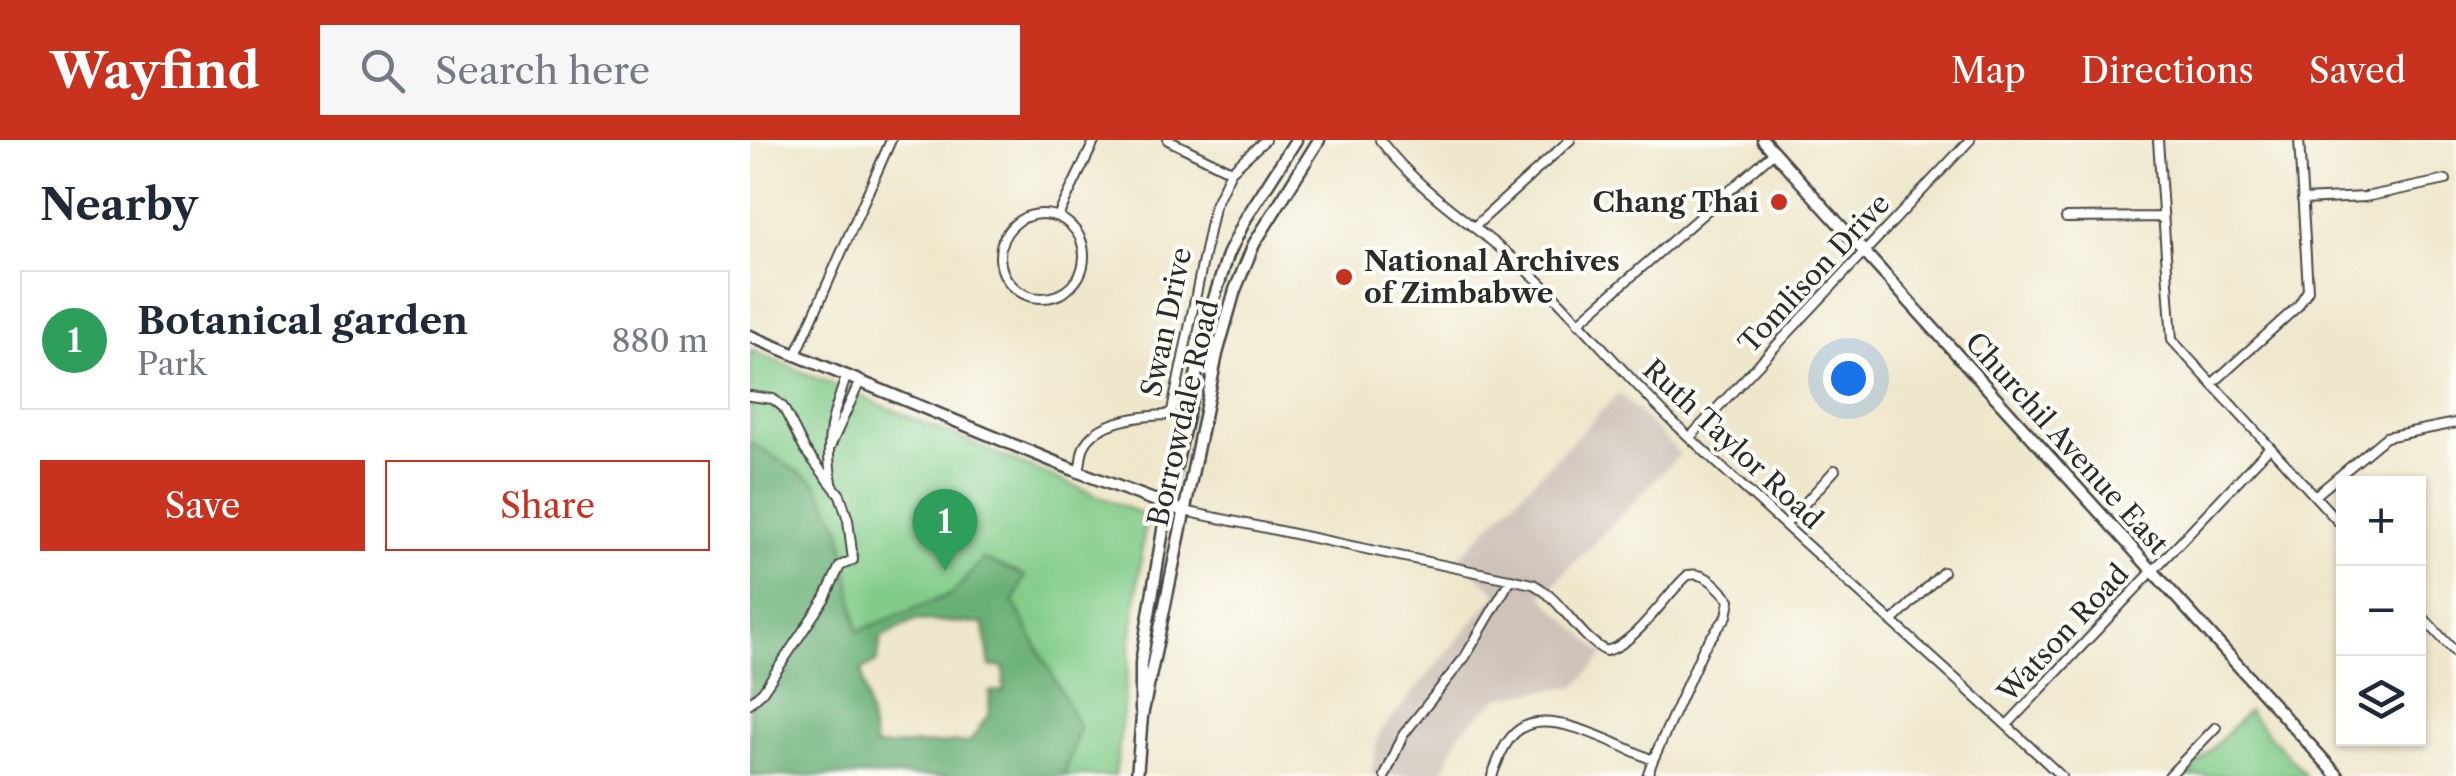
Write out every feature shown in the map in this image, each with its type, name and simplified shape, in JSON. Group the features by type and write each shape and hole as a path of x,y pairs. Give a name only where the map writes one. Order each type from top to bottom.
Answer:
{"main road":[{"name":"Borrowdale Road","path":"1137,776 1141,664 1167,506 1220,277 1246,218 1296,140"},
{"name":"Borrowdale Road","path":"1142,716 1217,354 1239,279 1254,244 1319,140"},
{"name":"Churchil Avenue East","path":"1763,140 2338,776"},
{"path":"750,336 1184,511"}],"street":[{"path":"796,355 891,140"},
{"path":"1058,216 1096,140"},
{"path":"1168,140 1230,171"},
{"name":"Swan Drive","path":"1080,472 1084,446 1096,434 1126,420 1172,411 1211,217 1230,171 1265,140"},
{"name":"Ruth Taylor Road","path":"1380,140 1425,191 1475,226 1536,278 1690,437 2061,776"},
{"path":"1475,226 1570,140"},
{"name":"Tomlison Drive","path":"1690,437 1970,140"},
{"path":"2158,140 2171,336 2336,519"},
{"path":"2212,384 2304,299 2308,283 2299,140"},
{"path":"1578,323 1774,152"},
{"path":"2302,200 2365,197 2446,180"},
{"path":"1032,214 1058,216 1078,233 1084,246 1082,272 1074,283 1052,297 1026,295 1006,278 999,252 1002,240 1009,228 1032,214"},
{"path":"2066,218 2163,217"},
{"path":"833,485 827,454 831,418 847,376"},
{"path":"827,454 860,381"},
{"path":"750,396 774,400 783,406 805,450 833,485 846,508 853,560 840,566 821,604 763,691 750,703"},
{"path":"2315,496 2386,437 2456,423"},
{"name":"Watson Road","path":"2007,725 2268,448"},
{"path":"1786,524 1834,470"},
{"path":"1184,511 1542,588 1573,625 1606,652 1630,637 1688,575 1706,576 1730,600 1727,616 1704,647 1647,776"},
{"path":"1892,622 1943,572"},
{"path":"1385,776 1403,735 1465,657 1511,579"},
{"path":"2426,621 2456,654"},
{"path":"1492,776 1509,740 1535,722 1556,722 1580,729 1653,760"},
{"path":"2168,776 2216,727"}],"shaded area":[{"path":"1619,393 1680,454 1542,596 1604,655 1577,686 1499,697 1459,733 1442,776 1371,776 1379,733 1497,593 1458,558"}],"green space":[{"path":"750,350 1146,516 1115,776 750,776","holes":["915,620 984,624 990,666 1004,667 1004,691 990,692 989,714 970,742 875,747 861,671 877,661 881,637"]},
{"path":"750,442 816,483 841,529 858,631 952,594 983,559 1025,576 1014,602 1080,728 1064,776 750,776","holes":["915,620 984,624 990,666 1004,667 1004,691 990,692 989,714 970,742 875,747 861,671 877,661 881,637"]},
{"path":"2248,711 2306,776 2186,776"}],"place":[{"name":"Chang Thai","path":"1779,202"},
{"name":"National Archives of Zimbabwe","path":"1344,277"},
{"name":"Botanical garden","path":"945,571"}]}
